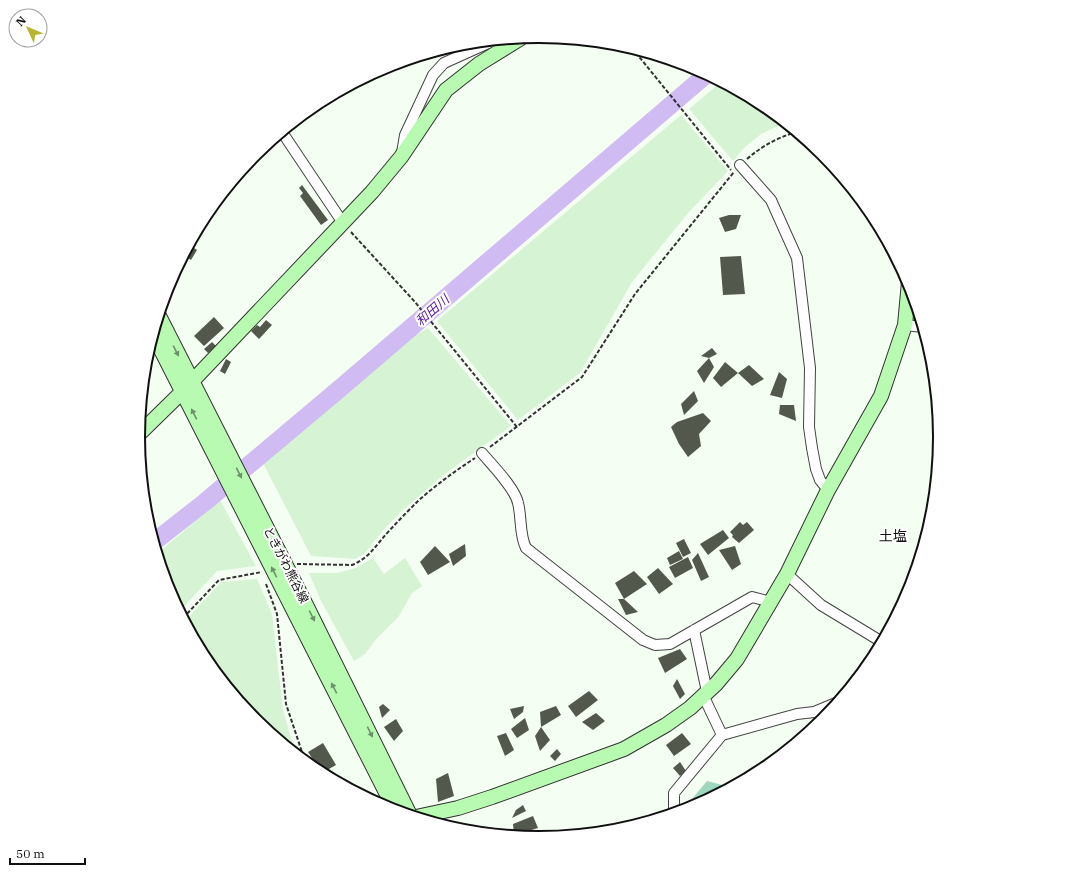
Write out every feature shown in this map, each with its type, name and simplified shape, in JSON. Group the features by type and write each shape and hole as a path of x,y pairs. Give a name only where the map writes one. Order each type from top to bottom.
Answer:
{"street":[{"path":"145,429 343,223 402,157 446,90 479,64 511,44"},
{"path":"402,157 405,135 432,75 444,63 477,48"},
{"path":"285,136 343,223"},
{"path":"737,169 771,200 797,258 810,368 810,434 816,469 820,480 828,490"},
{"path":"427,815 458,808 492,797 624,749 666,725 705,694 737,659 771,602 787,574 828,490 881,396 905,325 907,297"},
{"name":"ときがわ熊谷線","path":"162,323 187,386 251,511 287,566 407,808"},
{"path":"905,325 917,326"},
{"name":"ときがわ熊谷線","path":"157,340 187,386"},
{"path":"482,452 518,502 522,541 526,548 643,640 655,645 670,644 752,598 771,602"},
{"name":"ときがわ熊谷線","path":"251,511 267,570 391,802"},
{"path":"787,574 821,605 877,639"},
{"path":"694,630 705,694 722,734"},
{"path":"674,807 674,793 722,734 797,714 814,712 826,707"}],"path":[{"path":"639,56 737,169"},
{"path":"287,566 301,564 352,565 361,562 368,557 389,530 420,500 452,474 517,427 582,377 635,294 737,169 760,148 790,134"},
{"path":"343,223 415,302 517,427"},
{"path":"187,613 218,580 267,570 277,614 286,704 302,752"}],"green space":[{"path":"716,86 758,109 780,125 761,134 744,148 733,161 689,109"},
{"path":"681,115 728,171 688,213 632,282 580,373 518,420 437,321"},
{"path":"428,328 511,426 442,476 403,510 384,529 364,554 355,559 311,556 263,463 416,335"},
{"path":"220,500 256,566 217,571 184,607 175,588 162,550"},
{"path":"373,558 384,574 405,558 422,586 412,593 399,616 377,638 365,654 354,661 321,601 309,573 337,573 356,568"},
{"path":"257,579 272,614 283,710 293,745 260,716 226,677 211,656 189,617 221,582"},
{"path":"707,781 722,785 713,790 691,801"}],"building":[{"path":"302,185 328,220 321,225 300,196 303,193 299,188"},
{"path":"729,215 741,215 736,229 725,232 719,218"},
{"path":"194,248 197,250 191,260 188,258"},
{"path":"741,256 745,294 723,295 720,257"},
{"path":"214,317 224,328 204,346 194,336"},
{"path":"266,320 272,325 259,339 251,331 257,325 260,327"},
{"path":"212,342 216,346 208,353 204,349"},
{"path":"712,348 717,354 709,358 701,356"},
{"path":"709,358 714,367 704,383 697,371"},
{"path":"226,359 231,362 225,374 220,371"},
{"path":"725,362 738,373 721,387 713,378"},
{"path":"749,365 764,379 752,386 738,373"},
{"path":"779,372 787,379 782,398 770,395"},
{"path":"694,391 698,401 684,415 681,404"},
{"path":"780,405 794,405 796,421 779,414"},
{"path":"703,413 711,421 699,434 701,446 688,457 679,444 671,427 677,422"},
{"path":"740,522 743,525 747,522 754,530 739,543 732,537 733,535 730,532"},
{"path":"723,530 729,538 708,555 700,544"},
{"path":"684,539 691,553 683,557 676,543"},
{"path":"465,544 466,556 453,566 449,554"},
{"path":"435,546 450,562 428,575 420,562"},
{"path":"735,546 741,564 732,570 719,550"},
{"path":"679,551 683,559 670,565 667,558"},
{"path":"698,553 709,577 701,581 692,560"},
{"path":"688,557 693,568 675,578 669,567"},
{"path":"658,568 673,584 659,594 647,577"},
{"path":"634,571 647,584 624,599 615,583"},
{"path":"618,599 624,599 638,612 626,615"},
{"path":"680,649 687,659 665,673 658,658"},
{"path":"677,679 685,694 680,699 673,686"},
{"path":"589,691 598,700 576,717 568,706"},
{"path":"383,704 390,710 382,718 379,707"},
{"path":"524,706 523,712 514,719 510,709"},
{"path":"556,706 561,715 541,727 540,712"},
{"path":"596,713 605,721 593,730 582,722"},
{"path":"525,718 529,730 517,738 511,729"},
{"path":"396,719 403,731 394,741 384,727"},
{"path":"541,727 550,740 540,751 535,736"},
{"path":"506,733 514,750 505,756 497,736"},
{"path":"682,733 691,744 674,756 666,745"},
{"path":"323,743 336,765 328,770 314,760 308,752"},
{"path":"557,749 561,754 555,761 550,756"},
{"path":"680,762 686,771 680,776 673,768"},
{"path":"448,773 454,796 438,802 436,779"},
{"path":"523,805 526,811 512,818 516,810"},
{"path":"533,816 538,828 529,831 514,830 513,824"}],"waterway":[{"name":"和田川","path":"158,539 205,502 344,385 702,79"}],"district":[{"name":"土塩","path":"893,536"}]}
